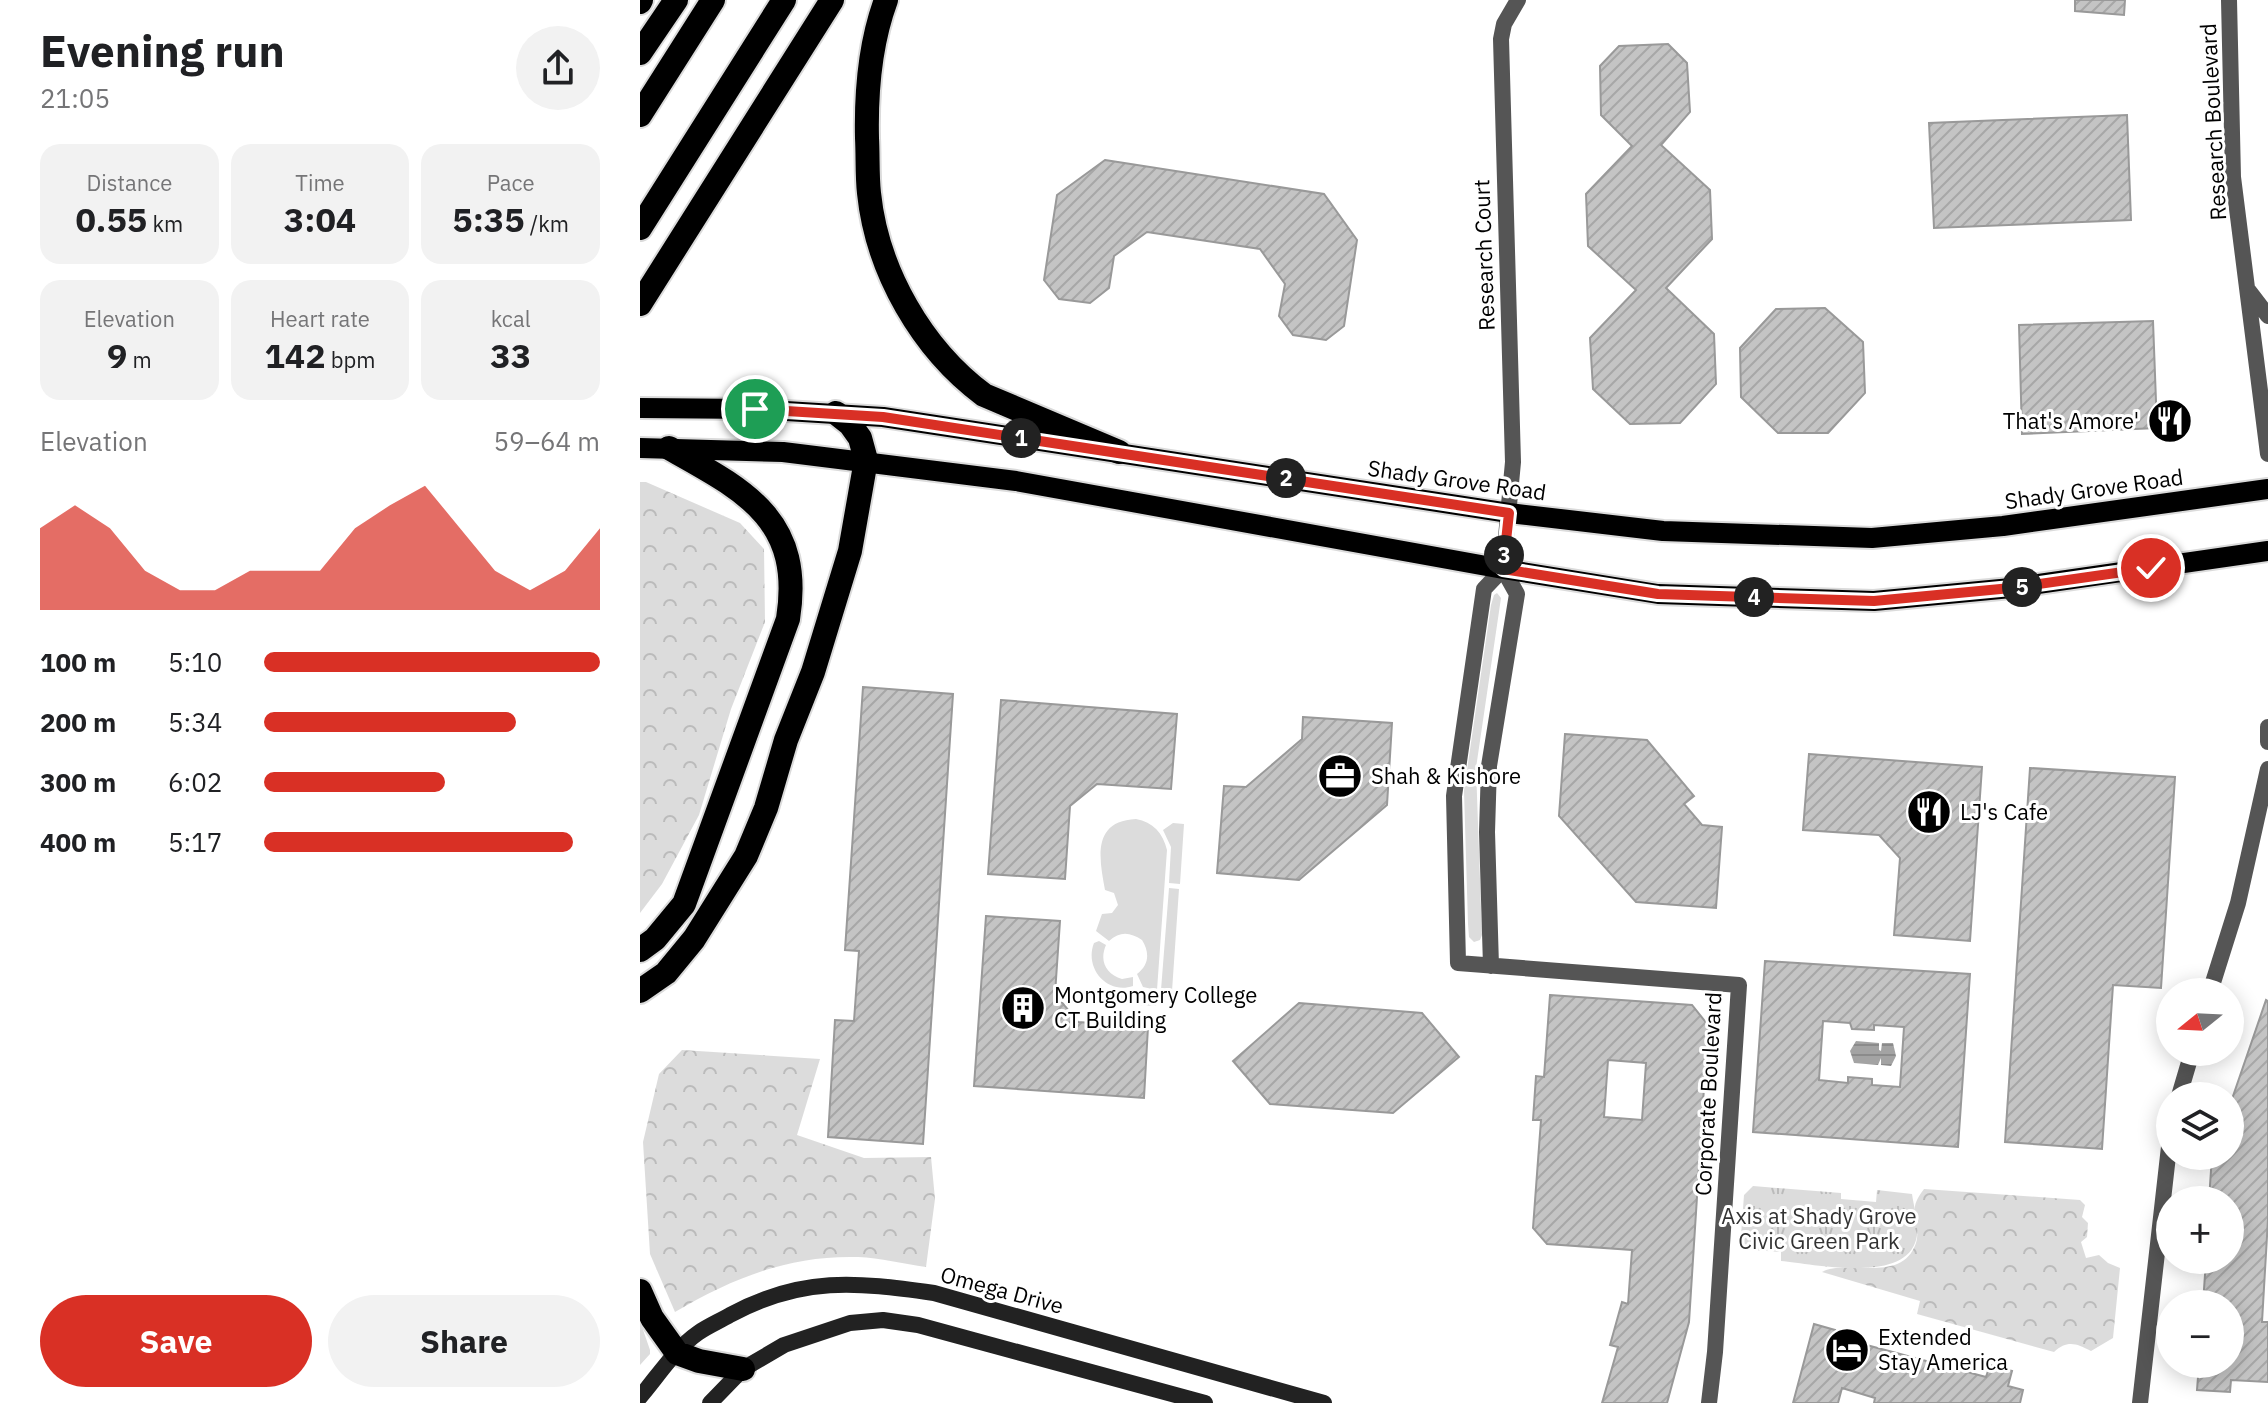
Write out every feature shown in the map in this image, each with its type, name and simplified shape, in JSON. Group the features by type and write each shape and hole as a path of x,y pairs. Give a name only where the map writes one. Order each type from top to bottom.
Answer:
{"highway":[{"path":"640,53 676,0"},
{"path":"640,115 713,0"},
{"path":"640,228 784,0"},
{"path":"640,304 832,0"},
{"path":"886,0 866,97 869,194 881,249 909,312 940,356 984,395 1119,452"},
{"path":"640,991 666,973 694,939 746,856 813,672 850,551 866,460 860,438 850,424 836,413"},
{"path":"640,950 655,939 684,904 788,619 793,591 788,559 769,517 731,483 669,448"},
{"path":"640,1291 652,1318 677,1353 699,1361 743,1369"}],"main road":[{"name":"Shady Grove Road","path":"640,408 755,409 883,417 1509,513 1663,531 1872,538 2003,526 2268,489"},
{"path":"640,448 783,452 1016,481 1658,594 1874,601 2011,588 2268,551"},
{"name":"Omega Drive","path":"640,1397 697,1333 740,1310 785,1291 828,1284 874,1284 934,1293 1324,1403"},
{"path":"710,1403 743,1369 784,1345 850,1323 883,1320 918,1325 1205,1403"}],"street":[{"name":"Research Court","path":"1509,513 1513,462 1501,39 1504,24 1518,0"},
{"name":"Research Boulevard","path":"2229,0 2233,177 2268,454"},
{"path":"2248,290 2268,316"},
{"name":"Corporate Boulevard","path":"1491,966 1487,832 1489,766 1517,594 1503,569 1509,513"},
{"name":"Corporate Boulevard","path":"1503,569 1484,589 1458,755 1454,796 1458,963 1739,985 1709,1403"},
{"path":"2268,727 2268,742"},
{"path":"2214,978 2238,903 2268,769"},
{"path":"2140,1403 2166,1170"}],"green space":[{"path":"640,482 740,523 764,549 765,622 731,709 699,815 662,884 640,913"},
{"path":"1497,593 1501,598 1476,768 1482,935 1480,940 1474,942 1469,937 1468,924 1464,791 1491,605"},
{"path":"1136,819 1156,829 1167,850 1157,990 1143,987 1137,974 1147,958 1142,940 1125,934 1109,941 1096,931 1102,914 1112,913 1118,905 1114,893 1105,890 1101,854 1105,834 1122,821"},
{"path":"1173,823 1184,824 1180,884 1169,883 1171,847 1163,830"},
{"path":"1169,888 1179,889 1172,991 1161,990"},
{"path":"1099,941 1106,945 1103,956 1108,970 1122,979 1133,977 1133,986 1115,987 1100,977 1092,962 1094,943"},
{"path":"1104,991 1157,994 1156,1006 1104,1003"},
{"path":"682,1050 820,1059 797,1135 864,1158 931,1157 935,1199 926,1267 858,1257 808,1260 740,1279 675,1312 650,1254 643,1142 659,1074"},
{"name":"Axis at Shady Grove Civic Green Park","path":"1753,1186 1841,1193 1841,1199 1876,1202 1877,1190 1912,1194 1917,1237 1906,1255 1892,1263 1875,1267 1834,1267 1781,1261 1781,1252 1740,1249 1744,1195"},
{"path":"1924,1189 2080,1200 2085,1205 2082,1217 2088,1223 2087,1237 2081,1242 2086,1258 2099,1255 2120,1268 2113,1338 2091,1351 2072,1344 2054,1352 1917,1314 1920,1301 1822,1272 1844,1267 1886,1267 1909,1256 1917,1238 1915,1206"},
{"path":"640,1321 650,1354 640,1365"}],"shaded area":[{"path":"1856,1041 1879,1043 1881,1051 1882,1043 1893,1043 1896,1056 1891,1066 1881,1065 1881,1058 1878,1065 1854,1063 1850,1051"}],"building":[{"path":"2075,0 2125,0 2124,15 2075,11"},
{"path":"1668,44 1687,63 1690,112 1661,145 1710,190 1712,239 1666,288 1714,334 1716,384 1680,423 1630,424 1593,389 1590,338 1636,290 1588,246 1586,194 1632,146 1601,115 1600,66 1619,46"},
{"path":"2127,115 2131,220 1934,228 1929,123"},
{"path":"1105,160 1324,194 1357,240 1344,326 1326,340 1293,335 1279,316 1285,284 1260,249 1147,232 1114,256 1109,288 1090,303 1059,299 1044,280 1057,195"},
{"path":"1825,308 1863,342 1865,393 1828,433 1778,433 1741,397 1740,348 1776,309"},
{"path":"2153,321 2157,428 2022,434 2019,325"},
{"path":"863,687 953,694 923,1144 828,1137 835,1020 854,1021 859,951 845,950"},
{"path":"1001,700 1177,714 1171,789 1097,784 1070,806 1065,879 988,874"},
{"path":"1303,717 1392,723 1387,805 1299,880 1217,873 1224,786 1246,787 1302,739"},
{"path":"1565,734 1647,740 1694,796 1684,804 1702,825 1722,827 1716,908 1636,902 1559,816"},
{"path":"1809,754 1982,767 1970,941 1894,935 1900,858 1879,835 1803,830"},
{"path":"2030,768 2175,777 2162,978 2156,978 2156,988 2113,985 2102,1149 2005,1142"},
{"name":"Montgomery College CT Building","path":"986,916 1060,921 1055,994 1078,1022 1148,1027 1144,1098 974,1086"},
{"path":"1765,961 1970,974 1958,1147 1753,1132","holes":["1823,1021 1850,1023 1852,1029 1874,1030 1874,1025 1904,1027 1900,1087 1872,1085 1872,1079 1848,1077 1848,1083 1819,1080"]},
{"path":"1550,995 1692,1005 1708,1025 1689,1322 1667,1403 1602,1403 1618,1347 1610,1345 1622,1302 1628,1304 1632,1250 1547,1244 1533,1228 1541,1120 1533,1120 1536,1076 1544,1077","holes":["1608,1060 1646,1063 1642,1120 1604,1117"]},
{"path":"2266,1000 2268,1219 2262,1322 2268,1322 2268,1382 2231,1380 2230,1392 2197,1390 2198,1378 2244,1378 2244,1290 2204,1290 2205,1274 2244,1274 2244,1186 2210,1186 2211,1170 2244,1170 2244,1082 2238,1082"},
{"path":"1299,1003 1422,1013 1459,1057 1393,1113 1270,1104 1233,1061"},
{"name":"Extended Stay America","path":"1814,1324 1835,1330 1833,1336 1986,1377 1990,1365 2012,1371 2008,1386 2023,1390 2020,1403 1874,1403 1875,1398 1842,1388 1838,1403 1793,1403"}],"place":[{"name":"That's Amore'","path":"2170,421"},
{"name":"Shah & Kishore","path":"1340,776"},
{"name":"LJ's Cafe","path":"1929,812"},
{"name":"Montgomery College CT Building","path":"1023,1008"},
{"name":"Extended Stay America","path":"1847,1350"}],"route":[{"path":"755,409 883,417 1509,513 1503,569 1658,594 1874,601 2011,588 2151,568"}]}
